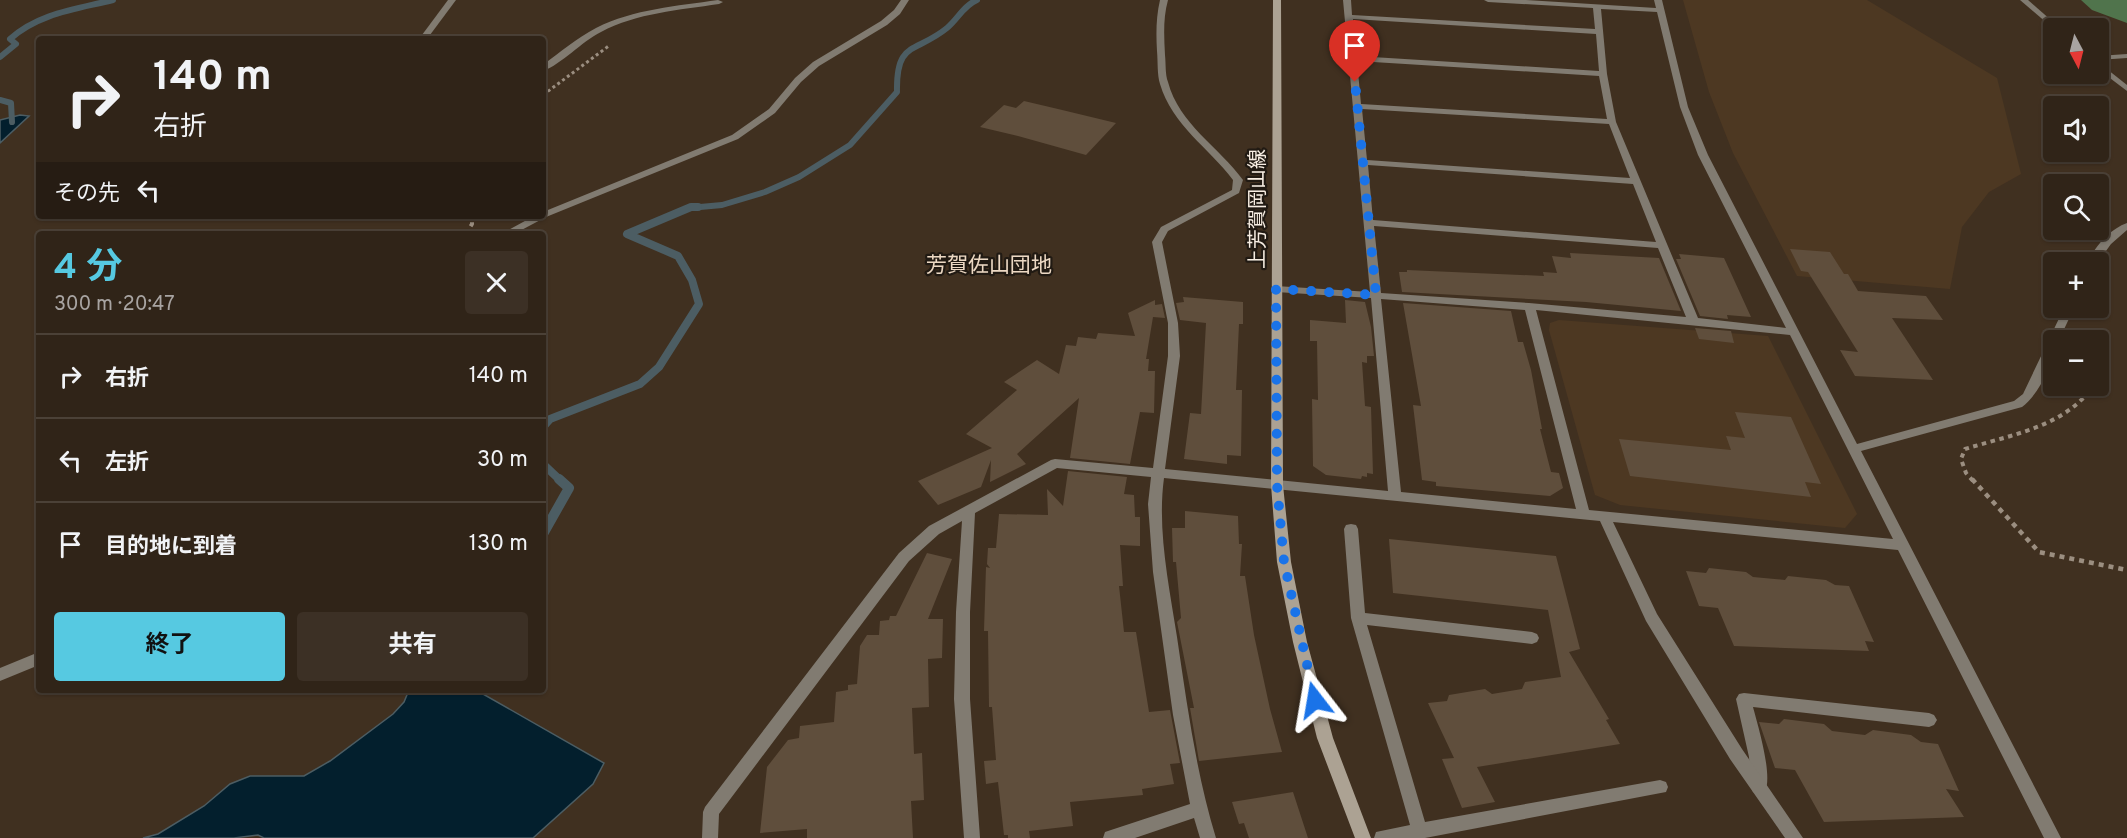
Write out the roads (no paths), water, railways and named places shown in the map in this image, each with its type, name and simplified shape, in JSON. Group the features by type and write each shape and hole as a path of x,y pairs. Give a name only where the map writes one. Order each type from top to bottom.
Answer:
{"main road":[{"name":"上芳賀岡山線","path":"1277,0 1277,485 1284,562 1300,642 1325,738 1363,838"}],"street":[{"path":"425,36 452,0"},
{"path":"546,214 735,137 772,111 798,80 816,64 884,23 897,12 905,0"},
{"path":"1164,0 1160,33 1163,83 1168,97 1186,125 1238,180 1236,191 1228,197 1182,217 1164,229 1157,242 1172,314 1174,356 1154,504 1160,572 1181,715 1199,809 1208,838"},
{"path":"1347,0 1395,496"},
{"path":"1488,0 1597,6 1659,5 1693,132 2053,838"},
{"path":"2024,0 2045,18"},
{"path":"546,67 590,35 627,18 719,2"},
{"path":"1597,6 1602,74 1612,122 1693,320"},
{"path":"1349,17 1599,32"},
{"path":"2109,57 2127,56"},
{"path":"1353,58 1602,74"},
{"path":"2109,73 2127,89"},
{"path":"1358,106 1612,122"},
{"path":"1363,162 1635,182"},
{"path":"512,231 536,219"},
{"path":"1369,223 1662,245"},
{"path":"2098,252 2110,236 2127,226"},
{"path":"1276,289 1529,306 1693,320 1793,332"},
{"path":"1529,306 1584,515"},
{"path":"1853,449 2019,404 2028,396 2065,318"},
{"path":"710,838 711,812 904,557 934,530 1055,463 1903,545"},
{"path":"969,509 963,612 962,699 972,838"},
{"path":"1604,516 1651,617 1736,754 1796,838"},
{"path":"1352,529 1358,618 1420,832"},
{"path":"1358,618 1532,638"},
{"path":"0,675 36,659"},
{"path":"1759,787 1757,757 1744,699 1929,720"},
{"path":"1382,838 1660,787"},
{"path":"1111,838 1199,809"}],"water":[{"path":"20,115 29,116 0,143 0,120"},
{"path":"408,693 481,693 604,763 593,784 533,838 264,838 258,835 234,838 143,838 158,834 204,806 230,784 250,776 304,776 330,761 393,714 404,702"}],"waterway":[{"path":"0,57 16,44 10,39 33,23 59,13 113,0"},
{"path":"689,208 722,205 765,192 799,177 850,145 897,92 900,64 904,56 947,28 977,0"},
{"path":"0,100 11,103 12,122"},
{"path":"546,424 550,419 640,384 659,367 699,304 692,280 678,256 627,234 691,207 698,207"},
{"path":"546,467 561,481"},
{"path":"546,529 569,488 559,479"}],"district":[{"name":"芳賀佐山団地","path":"989,265"}]}
